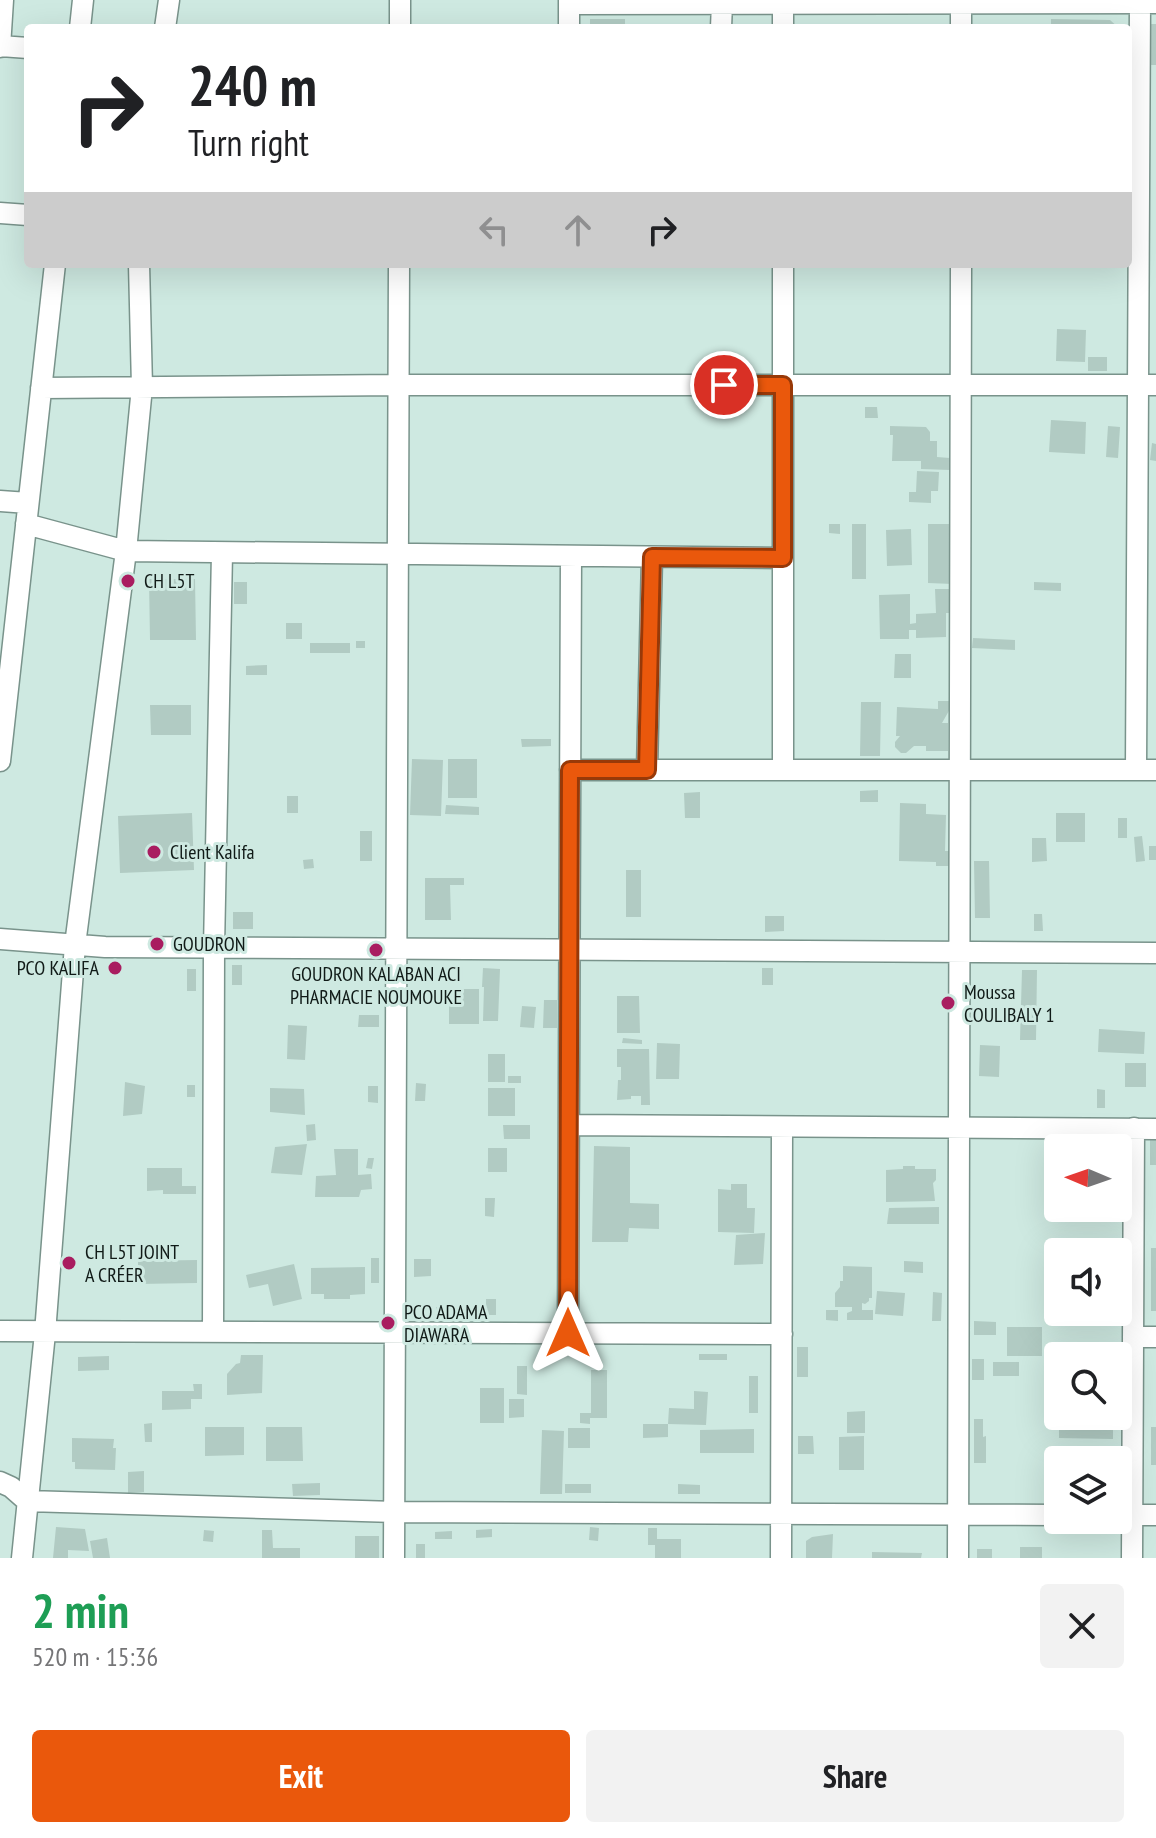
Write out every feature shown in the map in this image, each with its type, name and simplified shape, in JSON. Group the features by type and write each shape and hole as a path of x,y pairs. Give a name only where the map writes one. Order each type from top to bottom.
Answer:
{"street":[{"path":"3,0 0,46 24,48"},
{"path":"80,24 83,0"},
{"path":"166,24 169,0"},
{"path":"400,0 400,24"},
{"path":"569,24 569,2 1148,3 1146,770 570,770"},
{"path":"961,2 961,24"},
{"path":"721,24 722,3"},
{"path":"783,3 783,24"},
{"path":"0,213 24,215"},
{"path":"0,761 55,268"},
{"path":"22,1558 45,1333 75,945 126,551 142,387 139,268"},
{"path":"394,1558 399,268"},
{"path":"783,268 783,770"},
{"path":"958,1558 961,268"},
{"path":"41,388 1147,385"},
{"path":"0,501 126,551 783,558"},
{"path":"213,1331 214,948 222,553"},
{"path":"568,1333 571,556"},
{"path":"647,770 652,557"},
{"path":"0,939 105,947 1156,953"},
{"path":"569,1125 1156,1129"},
{"path":"781,1558 782,1127"},
{"path":"1128,1446 1133,1337 1134,1128"},
{"path":"0,1331 782,1334"},
{"path":"1133,1337 1156,1337"},
{"path":"0,1482 27,1501 395,1512 1044,1515"},
{"path":"1132,1515 1156,1515"},
{"path":"1128,1534 1132,1558"}],"building":[{"path":"590,19 625,19 625,24 590,24"},
{"path":"1051,19 1110,20 1114,24 1051,24"},
{"path":"1148,24 1156,24 1156,65 1148,65"},
{"path":"1057,329 1086,330 1085,362 1056,361"},
{"path":"1088,357 1107,357 1107,371 1088,371"},
{"path":"865,407 877,407 878,418 865,418"},
{"path":"1051,420 1086,422 1085,454 1049,452"},
{"path":"890,426 926,427 930,432 930,441 937,441 937,457 950,458 950,470 921,469 921,461 892,461 893,435 890,435"},
{"path":"1108,426 1120,427 1118,458 1106,457"},
{"path":"1152,443 1156,444 1156,461 1150,460"},
{"path":"917,471 939,472 938,491 931,491 931,503 909,502 909,492 916,492"},
{"path":"829,524 840,524 840,534 829,533"},
{"path":"852,524 866,524 866,579 852,579"},
{"path":"928,524 953,524 953,584 928,583"},
{"path":"911,529 912,565 887,566 886,530"},
{"path":"149,579 195,579 196,640 150,640"},
{"path":"234,582 247,582 247,604 234,604"},
{"path":"1034,582 1061,583 1061,591 1034,590"},
{"path":"935,589 949,589 946,637 916,638 916,630 909,630 909,639 880,639 879,595 910,594 910,624 916,623 916,614 936,613"},
{"path":"286,623 302,623 302,639 286,639"},
{"path":"973,638 1015,640 1015,650 972,648"},
{"path":"356,641 365,641 365,648 356,648"},
{"path":"310,643 350,643 350,653 310,653"},
{"path":"895,654 911,654 911,678 894,678"},
{"path":"267,665 267,675 246,675 246,666"},
{"path":"938,701 955,701 955,708 950,709 942,723 948,723 948,751 926,751 926,746 914,746 901,753 895,747 900,736 896,736 897,707 938,709"},
{"path":"861,702 881,702 880,756 860,756"},
{"path":"150,705 191,705 191,735 151,735"},
{"path":"521,739 551,739 551,746 522,747"},
{"path":"412,759 443,760 441,816 410,815"},
{"path":"448,759 477,759 477,798 448,798"},
{"path":"878,790 878,802 860,802 860,791"},
{"path":"700,792 700,818 685,818 684,793"},
{"path":"287,796 298,796 298,813 287,813"},
{"path":"900,803 926,804 926,814 946,815 945,851 950,851 949,866 936,866 936,862 899,861"},
{"path":"446,805 479,807 479,815 445,814"},
{"path":"192,813 194,870 120,873 118,816"},
{"path":"1056,813 1085,813 1085,842 1056,842"},
{"path":"1118,818 1127,818 1127,838 1118,838"},
{"path":"360,831 372,831 372,861 360,861"},
{"path":"1142,836 1145,861 1136,862 1134,837"},
{"path":"1032,838 1046,838 1047,861 1032,862"},
{"path":"1149,846 1156,846 1156,860 1149,860"},
{"path":"313,859 314,868 304,869 303,860"},
{"path":"974,861 989,861 990,918 975,918"},
{"path":"626,870 641,870 641,917 626,917"},
{"path":"425,878 464,878 464,885 450,885 451,920 425,920"},
{"path":"233,912 253,912 253,929 233,929"},
{"path":"1034,914 1042,914 1043,931 1034,931"},
{"path":"765,916 784,916 784,931 765,932"},
{"path":"232,965 242,965 242,985 232,985"},
{"path":"483,968 500,969 498,1021 483,1021"},
{"path":"762,968 773,968 773,985 762,985"},
{"path":"187,969 196,969 196,991 187,991"},
{"path":"1022,970 1037,970 1036,1040 1020,1040"},
{"path":"449,989 479,989 479,1024 449,1024"},
{"path":"617,996 639,996 640,1033 617,1033"},
{"path":"544,1000 557,1000 557,1028 543,1028"},
{"path":"522,1006 536,1007 534,1028 520,1027"},
{"path":"359,1015 379,1015 379,1027 358,1027"},
{"path":"288,1025 307,1026 305,1060 287,1059"},
{"path":"1099,1029 1145,1032 1144,1054 1098,1052"},
{"path":"623,1038 642,1040 642,1044 622,1043"},
{"path":"657,1043 680,1044 679,1079 656,1079"},
{"path":"980,1045 1000,1046 999,1077 979,1076"},
{"path":"617,1049 649,1049 650,1105 641,1105 641,1096 617,1100 621,1067 617,1067"},
{"path":"488,1054 505,1054 505,1082 488,1082"},
{"path":"1125,1063 1146,1063 1146,1087 1125,1087"},
{"path":"508,1076 521,1076 521,1083 508,1083"},
{"path":"125,1082 145,1086 142,1114 123,1116"},
{"path":"416,1083 426,1084 425,1101 415,1101"},
{"path":"187,1085 195,1085 195,1097 187,1097"},
{"path":"368,1086 378,1086 378,1103 368,1102"},
{"path":"270,1088 304,1089 305,1115 270,1112"},
{"path":"488,1088 515,1088 515,1116 488,1116"},
{"path":"1097,1089 1105,1090 1105,1108 1097,1108"},
{"path":"315,1124 316,1140 307,1141 306,1125"},
{"path":"503,1125 530,1125 530,1139 504,1139"},
{"path":"1150,1133 1156,1134 1156,1165 1150,1165"},
{"path":"307,1144 302,1175 271,1173 275,1147"},
{"path":"594,1146 630,1147 630,1203 659,1204 659,1229 629,1228 628,1242 592,1242"},
{"path":"488,1148 507,1148 507,1172 488,1172"},
{"path":"334,1149 358,1149 358,1175 371,1174 372,1189 361,1190 359,1197 315,1197 316,1176 336,1175"},
{"path":"368,1158 374,1158 372,1169 366,1168"},
{"path":"903,1166 936,1169 933,1183 935,1201 886,1202 886,1170 903,1169"},
{"path":"147,1168 182,1168 182,1186 196,1186 196,1194 147,1191"},
{"path":"731,1184 747,1184 747,1208 755,1208 754,1233 718,1232 718,1189 731,1190"},
{"path":"485,1198 495,1198 494,1217 485,1216"},
{"path":"939,1207 939,1224 887,1224 889,1208"},
{"path":"765,1233 763,1264 734,1265 736,1235"},
{"path":"1151,1248 1156,1248 1156,1311 1151,1311"},
{"path":"371,1258 379,1258 379,1283 371,1283"},
{"path":"414,1259 431,1259 431,1276 414,1277"},
{"path":"197,1260 197,1283 138,1284 138,1261"},
{"path":"904,1261 923,1262 923,1273 904,1272"},
{"path":"294,1264 302,1299 273,1306 268,1284 249,1288 246,1275"},
{"path":"843,1266 872,1267 872,1298 862,1303 862,1310 873,1310 873,1320 847,1320 847,1313 852,1311 852,1307 835,1307 835,1293 840,1281 843,1281"},
{"path":"365,1267 365,1294 350,1295 350,1299 324,1299 324,1294 311,1294 311,1268"},
{"path":"877,1291 905,1293 903,1316 875,1314"},
{"path":"933,1292 942,1293 941,1321 932,1321"},
{"path":"486,1299 496,1299 496,1315 486,1315"},
{"path":"436,1307 446,1307 446,1314 437,1315"},
{"path":"826,1310 838,1310 838,1321 826,1320"},
{"path":"974,1321 996,1322 996,1335 974,1335"},
{"path":"1007,1327 1042,1327 1042,1356 1007,1356"},
{"path":"797,1347 808,1347 808,1377 797,1377"},
{"path":"699,1354 727,1354 727,1360 699,1360"},
{"path":"241,1355 263,1355 262,1393 227,1395 227,1374 240,1363"},
{"path":"109,1356 109,1370 78,1371 78,1357"},
{"path":"972,1359 984,1359 984,1380 972,1380"},
{"path":"993,1362 1019,1362 1019,1376 993,1376"},
{"path":"517,1366 527,1366 527,1395 517,1394"},
{"path":"591,1370 607,1370 607,1418 590,1418 590,1424 580,1423 580,1413 591,1413"},
{"path":"749,1376 758,1376 758,1413 749,1413"},
{"path":"193,1384 202,1384 202,1399 191,1399 191,1409 162,1410 162,1391 194,1391"},
{"path":"480,1388 504,1388 504,1423 480,1423"},
{"path":"694,1391 708,1392 706,1425 668,1424 669,1408 694,1409"},
{"path":"509,1399 524,1399 524,1417 509,1418"},
{"path":"865,1411 865,1433 847,1433 847,1412"},
{"path":"974,1419 983,1419 986,1463 974,1463"},
{"path":"152,1423 152,1442 145,1442 144,1424"},
{"path":"643,1424 668,1424 668,1437 643,1438"},
{"path":"205,1427 244,1427 244,1455 205,1456"},
{"path":"266,1427 302,1427 303,1461 266,1461"},
{"path":"1151,1427 1156,1427 1156,1465 1151,1465"},
{"path":"568,1428 590,1428 590,1448 568,1448"},
{"path":"754,1429 754,1453 700,1453 700,1430"},
{"path":"542,1430 564,1431 562,1494 540,1494"},
{"path":"1059,1430 1113,1430 1113,1439 1059,1438"},
{"path":"798,1436 813,1436 814,1454 798,1454"},
{"path":"864,1436 864,1470 839,1470 839,1437"},
{"path":"72,1438 114,1439 115,1470 75,1469"},
{"path":"144,1471 144,1492 128,1493 128,1472"},
{"path":"320,1483 320,1495 293,1496 292,1484"},
{"path":"565,1484 591,1484 591,1493 565,1493"},
{"path":"678,1484 700,1485 700,1494 678,1494"},
{"path":"56,1527 85,1529 89,1551 68,1550 68,1558 53,1558"},
{"path":"590,1527 599,1528 598,1541 589,1540"},
{"path":"648,1528 657,1528 657,1539 681,1539 681,1558 655,1558 655,1545 648,1545"},
{"path":"492,1529 492,1537 476,1538 476,1530"},
{"path":"204,1530 214,1531 213,1542 203,1541"},
{"path":"262,1530 272,1530 273,1548 300,1548 300,1558 262,1558"},
{"path":"452,1531 452,1539 435,1539 435,1532"},
{"path":"833,1534 832,1558 806,1558 806,1541"},
{"path":"355,1536 379,1536 379,1558 355,1558"},
{"path":"107,1538 110,1558 93,1558 90,1541"},
{"path":"416,1544 425,1544 425,1558 416,1558"},
{"path":"1020,1547 1042,1547 1042,1558 1020,1558"},
{"path":"977,1549 992,1549 992,1558 977,1558"},
{"path":"872,1552 922,1553 921,1558 872,1558"}],"place":[{"name":"CH L5T","path":"128,581"},
{"name":"Client Kalifa","path":"154,852"},
{"name":"GOUDRON","path":"157,944"},
{"name":"GOUDRON KALABAN ACI PHARMACIE NOUMOUKE","path":"376,950"},
{"name":"PCO KALIFA","path":"115,968"},
{"name":"Moussa COULIBALY 1","path":"948,1003"},
{"name":"CH L5T JOINT A CRÉER","path":"69,1263"},
{"name":"PCO ADAMA DIAWARA","path":"388,1323"}],"route":[{"path":"568,1333 570,770 647,770 652,557 783,558 783,385 724,385"}]}
